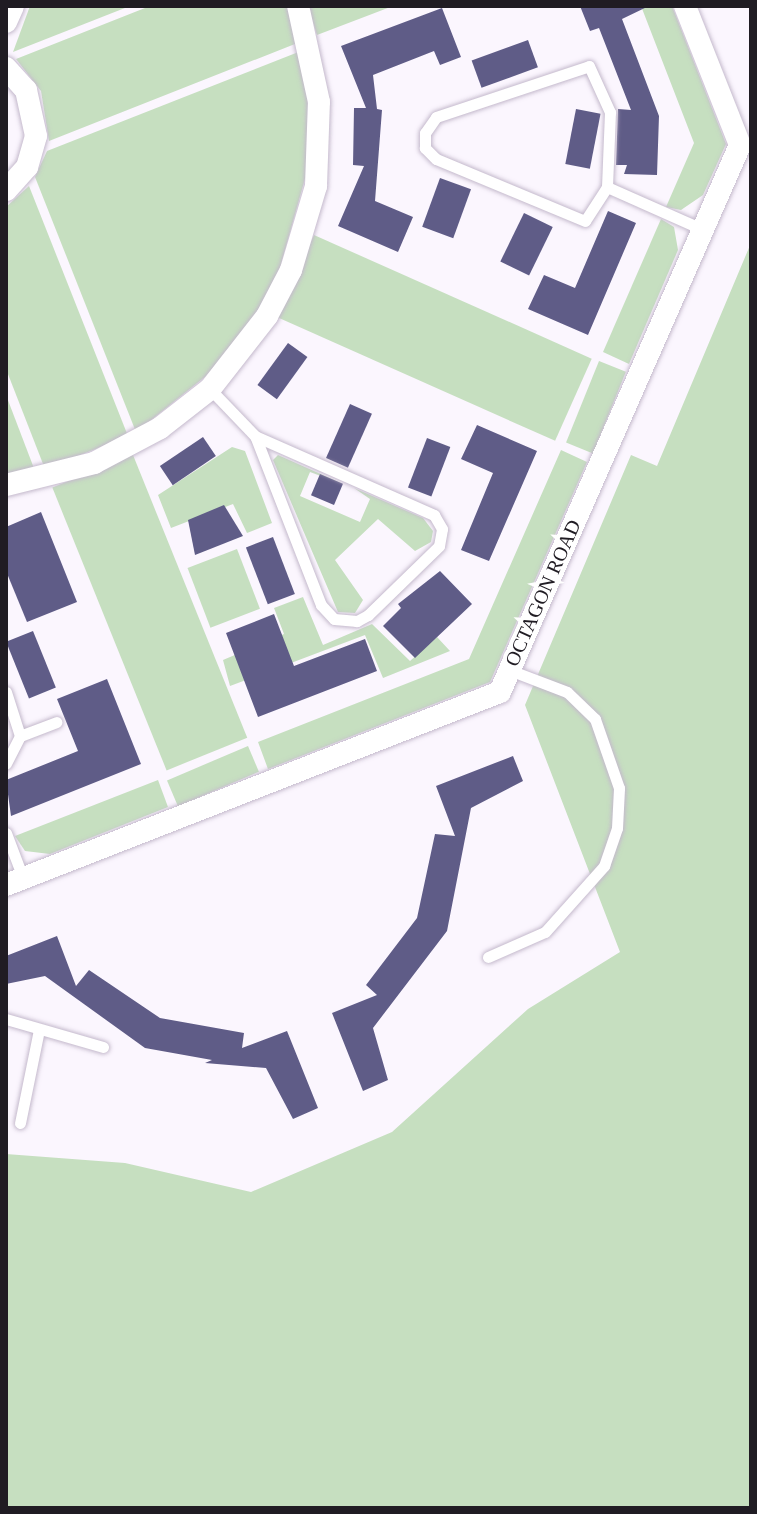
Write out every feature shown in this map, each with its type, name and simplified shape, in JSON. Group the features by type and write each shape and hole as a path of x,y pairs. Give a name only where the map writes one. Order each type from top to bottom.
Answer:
{"street":[{"path":"6,22 13,6"},
{"path":"6,485 106,458 160,428 210,389 281,294 311,210 319,102 298,6"},
{"name":"OCTAGON ROAD","path":"14,882 500,692 702,229 745,142 685,6"},
{"path":"6,68 26,90 36,136 27,167 6,190"}],"lane":[{"path":"589,66 610,112 607,187 585,221 436,159 425,148 425,133 436,117 589,66"},
{"path":"607,187 702,229"},
{"path":"210,389 255,436 321,605 334,619 357,621 368,615 439,546 442,529 427,511 255,436"},
{"path":"488,957 545,932 604,866 618,815 613,758 595,719 567,692 509,670"},
{"path":"6,692 20,736"},
{"path":"6,764 20,736 56,722"},
{"path":"6,833 14,882"},
{"path":"6,1019 103,1047"},
{"path":"20,1123 39,1030"}],"green space":[{"path":"30,6 130,6 13,52"},
{"path":"150,6 288,6 300,42 49,141 41,91 16,59"},
{"path":"308,6 393,6 317,35"},
{"path":"641,6 672,6 726,144 703,195 681,210 666,207 694,143"},
{"path":"301,51 309,102 306,175 279,271 255,317 211,372 136,432 35,177 47,151"},
{"path":"29,186 128,436 45,469 6,369 6,207"},
{"path":"661,219 674,227 678,250 629,364 603,352"},
{"path":"314,235 592,359 555,441 277,317"},
{"path":"751,243 751,1508 6,1508 6,1154 125,1163 251,1192 392,1132 528,1009 620,952 525,705 631,455 657,466"},
{"path":"599,361 626,372 593,453 566,443"},
{"path":"6,395 35,471 6,476"},
{"path":"232,447 245,451 272,523 247,533 233,504 171,528 158,495"},
{"path":"561,450 587,462 490,682 268,769 258,742 469,659"},
{"path":"133,455 247,738 167,770 52,488"},
{"path":"278,455 343,484 310,472 300,496 360,522 370,499 354,488 423,518 433,531 431,542 415,551 378,519 335,560 363,600 355,613 338,612 273,460"},
{"path":"237,549 260,609 210,628 188,568"},
{"path":"303,597 323,645 372,624 410,661 437,637 450,651 383,678 365,635 230,686 223,660 284,634 274,608"},
{"path":"248,746 259,772 178,806 167,780"},
{"path":"158,780 168,807 50,854 25,851 15,836"}],"building":[{"path":"580,6 649,6 622,19 659,116 657,175 624,174 627,165 616,165 618,109 631,110 599,28 590,31"},
{"path":"442,8 461,57 440,65 434,51 373,75 377,109 382,110 375,201 413,217 398,252 338,226 364,166 353,165 354,108 366,108 341,46"},
{"path":"528,40 538,67 482,88 472,61"},
{"path":"576,109 601,114 590,169 565,164"},
{"path":"440,178 471,189 453,238 422,227"},
{"path":"608,211 636,223 588,335 528,309 544,275 575,288"},
{"path":"524,213 553,227 529,276 500,262"},
{"path":"288,343 307,357 277,399 257,385"},
{"path":"350,404 372,414 348,468 326,458"},
{"path":"477,425 537,451 489,561 461,550 493,473 461,459"},
{"path":"203,437 216,456 173,485 160,466"},
{"path":"427,438 450,447 431,496 408,487"},
{"path":"320,474 343,484 334,505 311,495"},
{"path":"224,505 243,536 195,555 188,520"},
{"path":"41,512 77,602 27,622 6,571 6,527"},
{"path":"273,537 295,594 268,604 246,547"},
{"path":"440,571 472,604 415,658 383,626 401,608 398,604"},
{"path":"274,614 294,666 365,639 377,671 258,717 226,633"},
{"path":"33,631 56,688 29,698 6,642"},
{"path":"107,679 141,764 11,816 6,780 78,751 57,699"},
{"path":"513,756 523,781 471,808 447,931 373,1028 388,1080 363,1091 332,1013 377,995 366,985 417,918 435,834 455,836 436,786"},
{"path":"57,936 76,986 89,970 160,1018 244,1033 242,1048 287,1031 318,1108 293,1119 266,1068 205,1063 212,1060 145,1048 45,976 6,984 6,956"}]}
